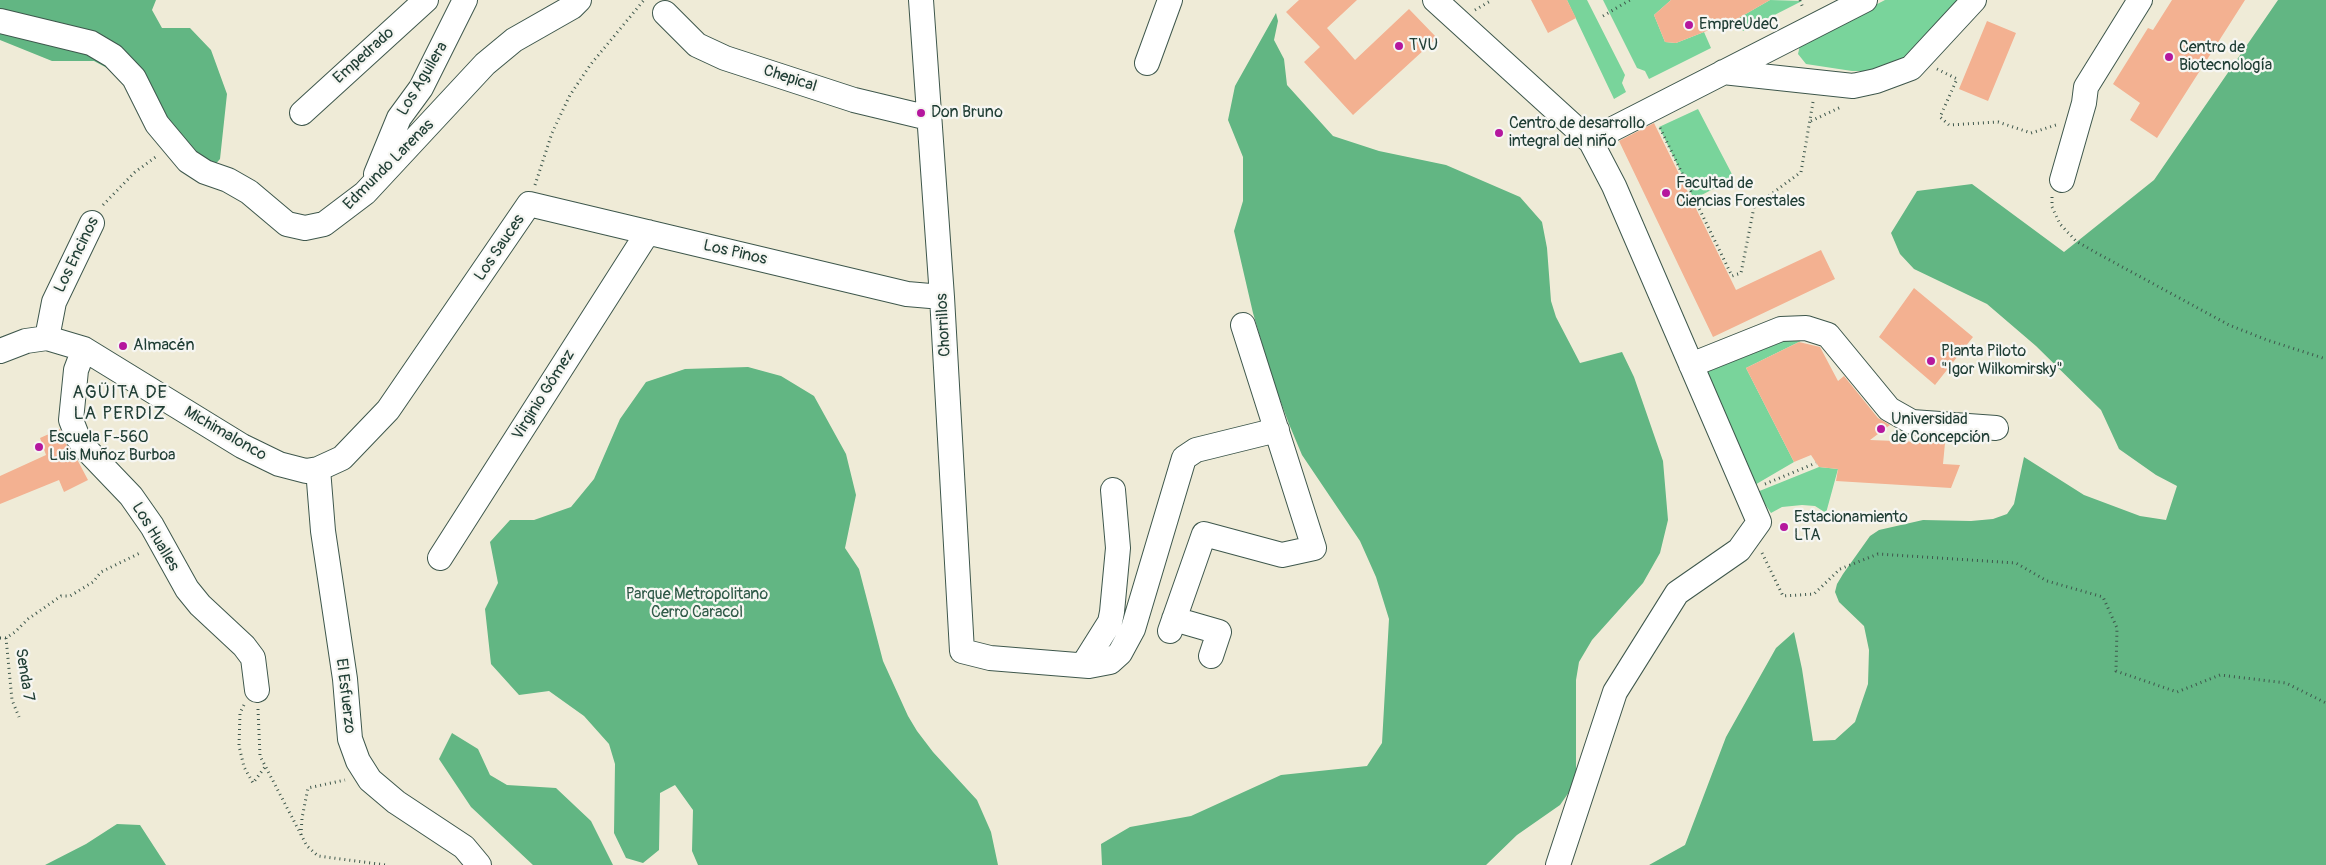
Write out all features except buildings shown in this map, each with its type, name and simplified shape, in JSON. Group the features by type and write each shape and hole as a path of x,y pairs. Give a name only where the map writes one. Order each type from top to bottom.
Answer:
{"street":[{"name":"Empedrado","path":"302,113 426,0"},
{"name":"Los Aguilera","path":"372,186 400,118 421,88 465,0"},
{"name":"Edmundo Larenas","path":"0,21 92,43 113,56 134,78 157,124 174,147 188,161 205,172 228,180 249,192 287,224 305,228 324,224 372,186 485,64 514,40 579,0"},
{"name":"Chorrillos","path":"920,0 942,297 962,651 990,658 1083,665"},
{"path":"1147,63 1170,0"},
{"path":"1435,0 1591,142 1614,186 1759,522 1739,550 1677,593 1615,692 1558,865"},
{"path":"1591,142 1865,0"},
{"path":"1723,72 1853,86 1876,81 1911,68 1974,0"},
{"path":"2062,180 2084,103 2086,87 2140,0"},
{"name":"Chepical","path":"665,13 697,45 725,58 854,100 930,118"},
{"name":"Los Pinos","path":"529,204 906,294 942,297"},
{"name":"Los Sauces","path":"318,469 342,458 388,410 529,204"},
{"name":"Los Encinos","path":"47,338 54,302 92,223"},
{"name":"Virginio Gómez","path":"440,558 648,232"},
{"path":"1211,656 1219,632 1172,625 1204,534 1282,555 1314,548 1243,325"},
{"path":"1691,365 1781,329 1806,328 1828,335 1889,409 1912,422 1996,428"},
{"name":"Michimalonco","path":"0,351 26,341 47,338 84,349 242,446 294,469 318,469"},
{"name":"Los Hualles","path":"84,349 76,370 71,420 78,438 86,449 131,496 191,594 249,652 253,658 257,690"},
{"path":"1114,490 1118,548 1112,612 1110,622 1083,665 1096,666 1110,662 1120,653 1132,629 1184,458 1196,450 1277,430"},
{"name":"El Esfuerzo","path":"318,469 323,531 345,679 350,739 358,761 370,780 396,802 464,847 480,865"}],"path":[{"name":"Los Sauces","path":"529,204 552,133 570,95 591,64 644,0"},
{"path":"1471,13 1492,0"},
{"path":"1603,16 1630,0"},
{"path":"1935,68 1957,79 1940,116 1949,125 1998,122 2031,133"},
{"path":"1651,110 1732,276 1741,273 1754,207 1802,172 1815,92"},
{"name":"Los Encinos","path":"92,223 100,208 135,172 174,147"},
{"path":"2062,180 2052,190 2052,207 2060,224 2076,241 2229,325 2267,340 2326,359"},
{"path":"1764,485 1816,463"},
{"path":"1759,522 1762,555 1783,596 1814,594 1840,569 1878,554 2016,563 2047,581 2103,597 2117,628 2116,671 2177,692 2220,676 2286,683 2326,703"},
{"path":"0,638 6,638 60,596 70,596 93,582 101,572 160,542"},
{"name":"Senda 7","path":"6,638 12,700 19,716"},
{"path":"257,690 247,700 240,713 239,746 244,766 253,783 265,767"},
{"path":"257,690 258,745 265,767 307,846 318,856 386,865"},
{"path":"301,836 302,818 308,788 338,780 370,780"}],"green space":[{"path":"0,0 156,0 152,10 162,28 190,28 211,50 227,94 220,159 201,180 124,77 94,61 52,61 0,40"},
{"path":"1567,0 1587,0 1625,75 1622,83 1626,92 1614,99"},
{"path":"1603,0 1671,0 1654,15 1665,42 1676,43 1704,32 1711,48 1649,79 1645,71 1637,68"},
{"path":"1770,0 1802,1 1743,31 1737,19"},
{"path":"1885,0 1973,0 1914,56 1870,71 1852,71 1806,64 1798,54 1800,45"},
{"path":"2278,0 2326,0 2326,865 1649,865 1685,845 1726,737 1776,648 1794,632 1802,669 1813,741 1835,740 1855,722 1868,684 1869,650 1864,626 1839,602 1835,592 1843,574 1870,536 1879,530 1923,520 1971,521 1993,519 2007,514 2014,504 2024,457 2084,495 2140,516 2166,520 2177,486 2156,475 2119,449 2101,410 2036,346 1987,304 1914,269 1900,254 1891,233 1917,191 1972,184 2064,252 2154,180"},
{"path":"1276,13 1278,21 1274,40 1284,59 1287,85 1333,136 1379,151 1446,165 1520,197 1542,222 1547,248 1551,301 1556,317 1580,363 1622,352 1634,377 1663,461 1668,520 1660,553 1643,583 1592,640 1579,662 1576,680 1576,782 1560,805 1517,835 1486,865 1102,865 1101,844 1130,827 1191,816 1281,775 1367,766 1382,743 1389,619 1376,577 1360,541 1302,455 1289,424 1273,381 1253,313 1234,231 1243,201 1243,157 1228,120 1235,86"},
{"path":"1698,109 1734,178 1694,199 1659,127"},
{"path":"1799,331 1803,340 1746,368 1794,462 1753,486 1700,372"},
{"name":"Parque Metropolitano Cerro Caracol","path":"748,367 781,376 814,396 846,454 856,495 845,548 859,569 883,661 908,716 917,731 933,752 977,800 991,832 998,865 698,865 692,851 693,810 675,785 660,793 659,850 643,863 626,858 614,833 615,764 609,744 584,716 549,691 519,695 491,664 485,609 498,583 490,542 510,520 534,520 571,507 594,479 620,419 646,382 685,369"},
{"path":"1819,467 1838,469 1826,513 1815,506 1802,505 1782,507 1771,513 1757,492"},
{"path":"452,733 478,749 490,775 507,785 556,788 591,821 613,865 533,865 471,807 439,759"},
{"path":"117,824 140,825 166,865 45,865 86,844"}],"place":[{"name":"EmpreUdeC","path":"1689,25"},
{"name":"TVU","path":"1399,46"},
{"name":"Centro de Biotecnología","path":"2169,57"},
{"name":"Don Bruno","path":"921,113"},
{"name":"Centro de desarrollo integral del niño","path":"1499,133"},
{"name":"Facultad de Ciencias Forestales","path":"1666,193"},
{"name":"Almacén","path":"123,346"},
{"name":"Planta Piloto \"Igor Wilkomirsky\"","path":"1931,361"},
{"name":"Universidad de Concepción","path":"1881,429"},
{"name":"Escuela F-560 Luis Muñoz Burboa","path":"39,447"},
{"name":"Estacionamiento LTA","path":"1784,527"}],"district":[{"name":"AGÜITA DE LA PERDIZ","path":"120,403"}]}
